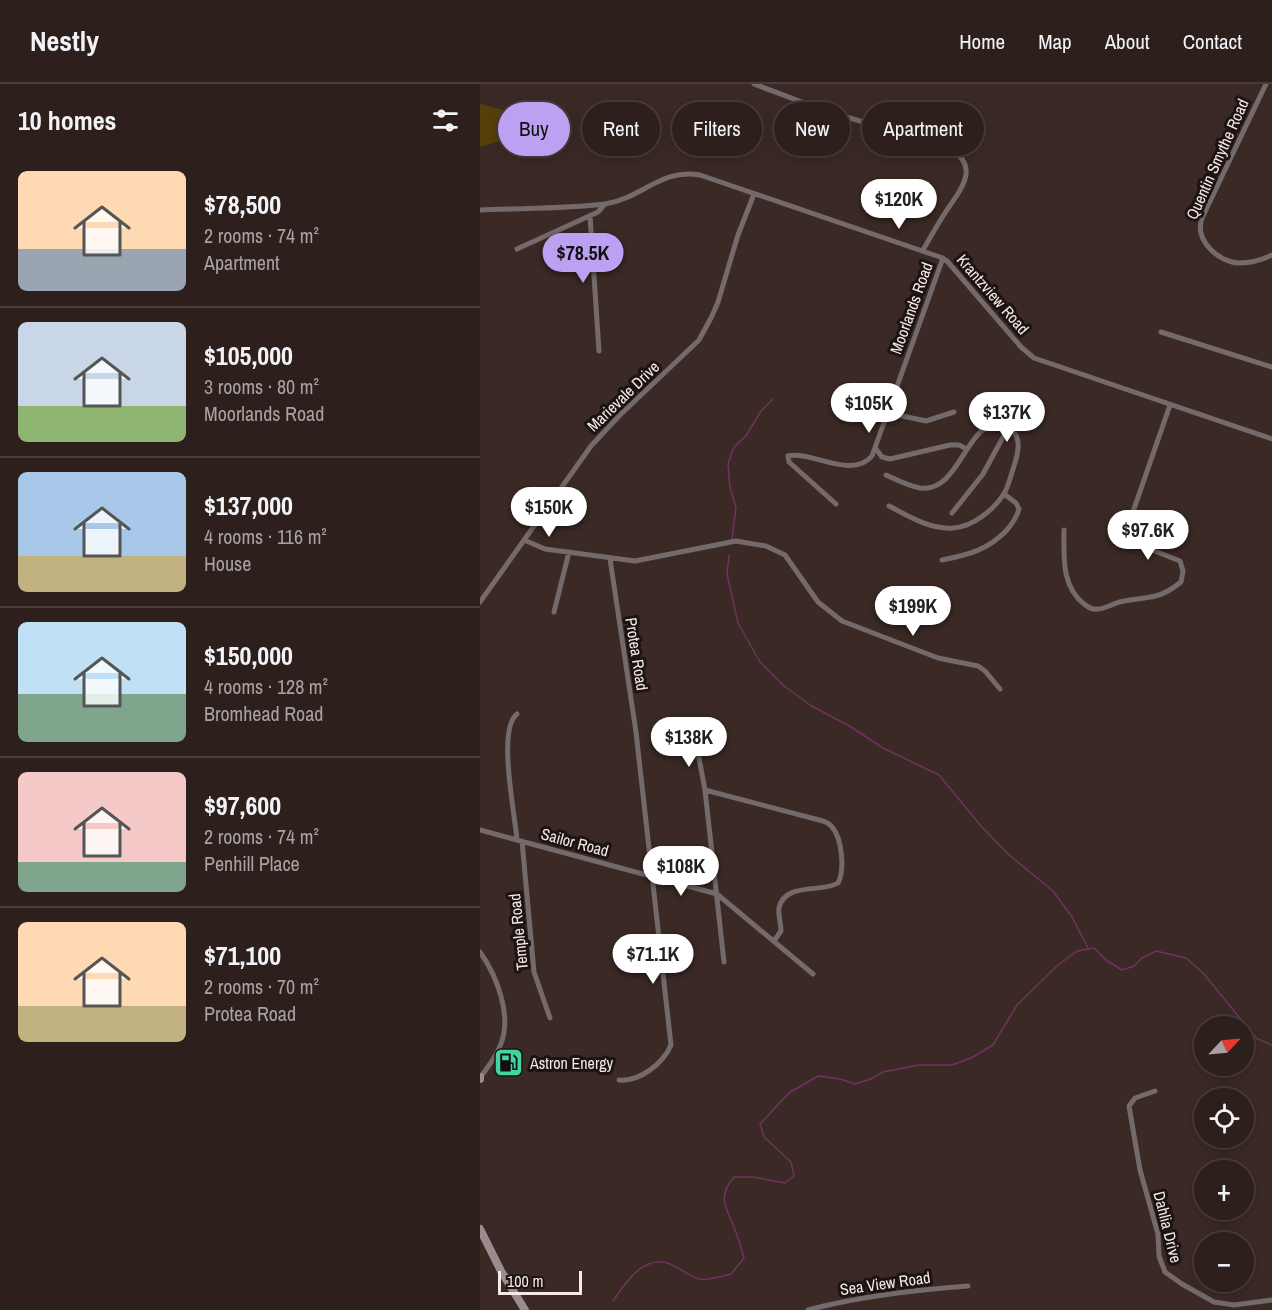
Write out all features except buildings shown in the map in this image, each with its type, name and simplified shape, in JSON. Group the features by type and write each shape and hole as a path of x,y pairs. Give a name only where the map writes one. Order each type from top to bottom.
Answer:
{"main road":[{"path":"480,1229 501,1271 525,1310"}],"street":[{"path":"753,84 823,110 947,147 960,156 967,169 966,180 923,250"},
{"name":"Quentin Smythe Road","path":"1266,84 1202,218 1199,230 1203,241 1211,250 1230,261 1249,262 1272,255"},
{"name":"Krantzview Road","path":"480,210 605,204 682,173 700,175 943,258 1021,347 1034,358 1272,439"},
{"name":"Marievale Drive","path":"480,602 591,446 699,340 718,302 754,194"},
{"path":"517,249 598,212 605,204"},
{"path":"590,216 599,351"},
{"name":"Moorlands Road","path":"876,449 943,258"},
{"path":"1161,332 1272,366"},
{"path":"1064,530 1065,571 1068,582 1078,599 1092,609 1125,600 1157,597 1181,582 1183,571 1180,561 1132,542 1127,529 1170,405"},
{"path":"888,412 926,421 954,412"},
{"path":"886,475 920,488 932,487 945,481 967,449 987,426 998,423 1009,426 1016,435 1019,447 1004,494 978,519 962,527 936,526 914,519 889,506"},
{"path":"952,513 983,474 1009,426"},
{"path":"836,504 789,462 788,456 857,465 868,461 876,449 882,457 890,459 950,445 959,445 967,449"},
{"path":"942,560 977,552 999,539 1014,522 1019,509 1016,503 1004,494"},
{"path":"524,540 537,546 569,552 610,559 645,561 736,541 766,546 785,555 818,602 842,621 938,658 978,666 1000,690"},
{"path":"518,550 537,546"},
{"path":"554,612 569,552"},
{"name":"Protea Road","path":"610,559 636,732 671,1045 662,1058 642,1076 627,1081 619,1080"},
{"name":"Temple Road","path":"517,714 512,718 507,739 534,972 550,1018"},
{"path":"696,742 705,790 724,962"},
{"path":"705,790 819,819 836,832 841,854 841,878 832,887 804,889 787,896 779,908 781,932 774,941"},
{"name":"Sailor Road","path":"480,830 717,894 813,974"},
{"path":"480,952 495,981 504,1023 501,1044 480,1078"},
{"name":"Dahlia Drive","path":"1155,1091 1135,1098 1129,1106 1140,1170 1158,1234 1159,1256 1165,1272 1214,1302 1234,1305 1272,1300"},
{"name":"Sea View Road","path":"808,1310 910,1291 968,1286"}],"shaded area":[{"path":"480,104 498,108 498,141 480,147"}],"waterway":[{"path":"732,539 736,507 730,488 728,464 734,447 746,436 761,411 773,399"},
{"path":"729,555 727,574 738,623 760,662 784,686 810,705 851,727 883,748 939,775 981,826 1008,854 1053,891 1072,917 1088,948"},
{"path":"613,1301 630,1278 644,1266 652,1263 670,1264 699,1279 711,1279 731,1274 744,1258 726,1209 725,1191 734,1177 753,1177 785,1183 794,1176 791,1162 764,1137 760,1124 789,1093 818,1076 855,1084 883,1072 919,1065 952,1065 971,1058 993,1045 1017,1005 1058,965 1077,951 1094,948 1106,960 1122,970 1134,966 1142,958 1156,951 1186,958 1204,974 1256,1038 1272,1045"}],"place":[{"name":"Astron Energy","path":"509,1063"}]}
